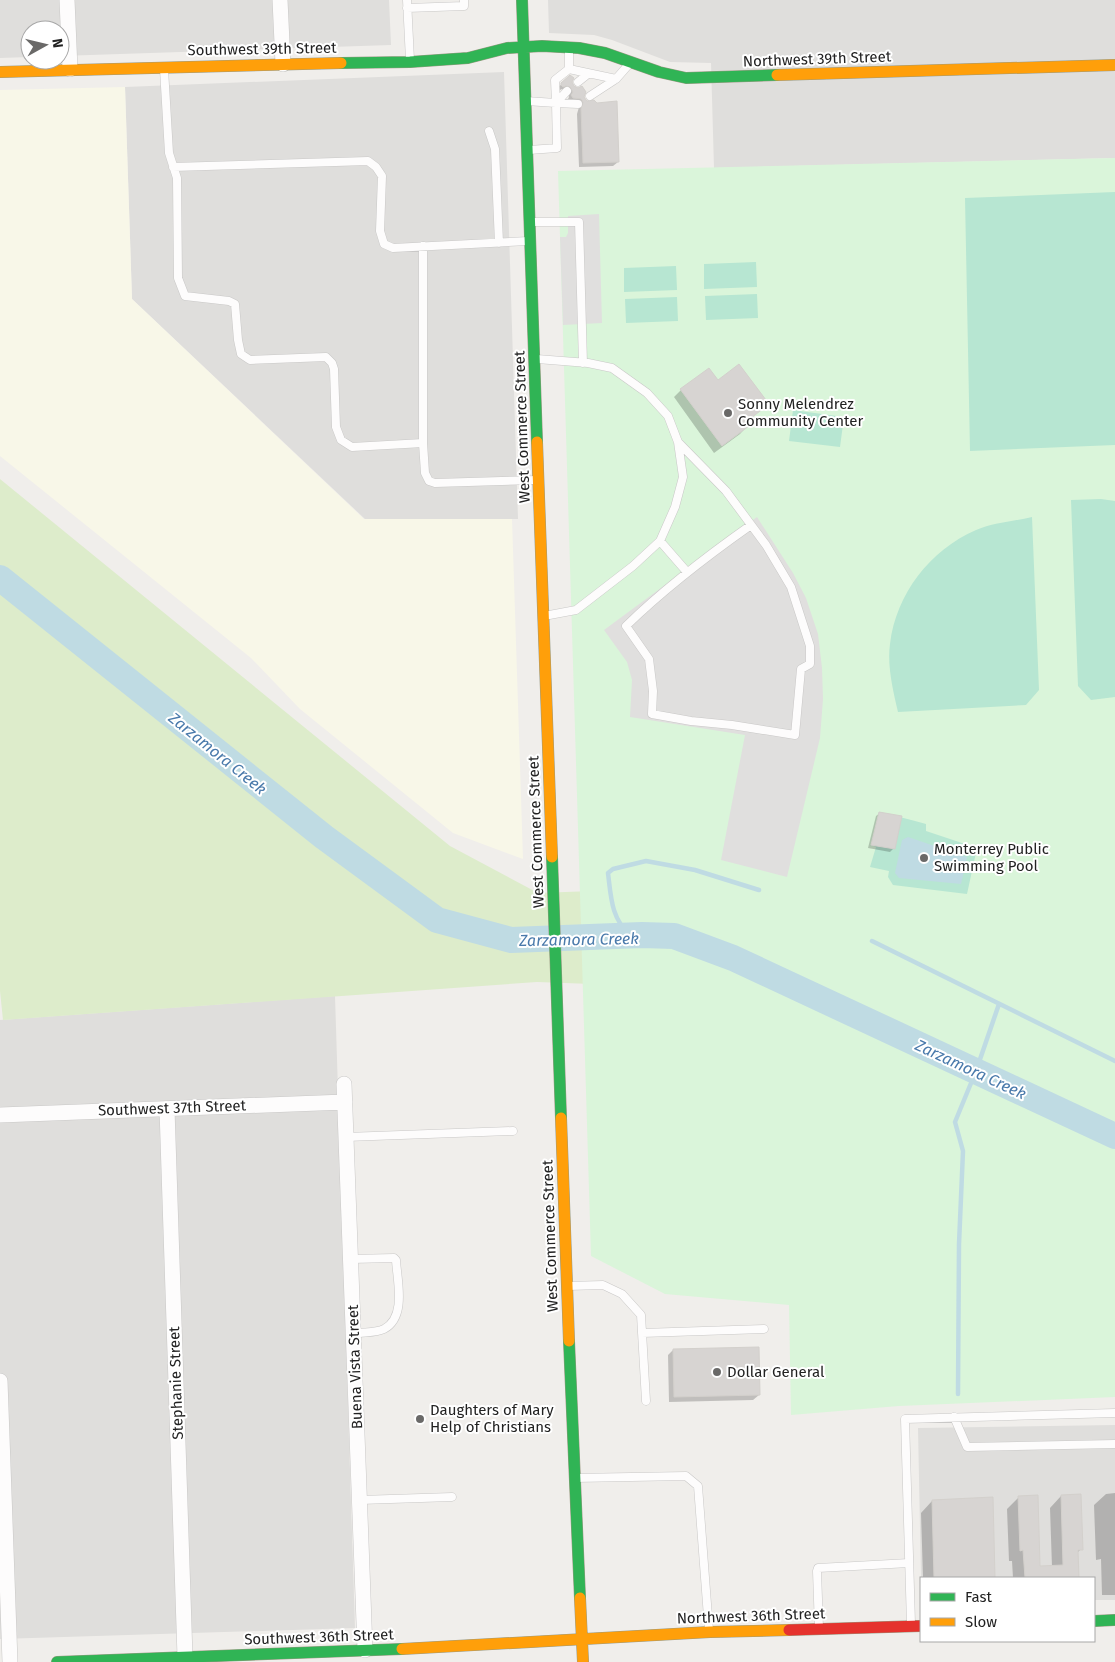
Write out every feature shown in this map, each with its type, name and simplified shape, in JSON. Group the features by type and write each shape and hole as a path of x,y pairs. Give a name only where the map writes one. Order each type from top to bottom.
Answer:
{"main road":[{"name":"West Commerce Street","path":"522,0 573,1478 583,1662"},
{"name":"Southwest 39th Street","path":"70,69 410,62 468,58 507,48 524,46"},
{"name":"Northwest 39th Street","path":"524,46 569,47 605,53 672,76 700,78 1115,65"},
{"name":"Southwest 39th Street","path":"0,72 47,70"},
{"path":"1095,1620 1115,1620"},
{"name":"Northwest 36th Street","path":"582,1639 710,1632 916,1626"},
{"name":"Southwest 36th Street","path":"57,1662 186,1657 204,1659 365,1650 395,1652 582,1639"}],"street":[{"path":"67,0 68,20"},
{"path":"280,0 283,64"},
{"name":"Buena Vista Street","path":"344,1084 365,1650"},
{"name":"Southwest 37th Street","path":"0,1115 345,1102"},
{"name":"Stephanie Street","path":"167,1109 186,1657"},
{"path":"0,1381 10,1662"}],"lane":[{"path":"410,62 407,4 464,6 464,0"},
{"path":"569,47 569,69"},
{"path":"590,96 616,79 632,62"},
{"path":"164,67 169,152 176,178 178,278 185,296 229,301 236,304 238,340 241,354 250,360 326,357 332,363 334,369 336,427 341,440 352,447 423,443"},
{"path":"569,69 616,79"},
{"path":"527,150 557,148 555,80 569,69"},
{"path":"578,82 588,74"},
{"path":"556,103 567,91"},
{"path":"526,101 578,104"},
{"path":"489,131 495,149 499,242"},
{"path":"173,168 368,161 376,167 382,176 380,230 384,244 393,248 530,241"},
{"path":"530,222 579,222 584,362"},
{"path":"423,246 423,443 425,473 429,481 435,483 539,480"},
{"path":"535,359 584,362 612,368 647,393 668,416 678,442 683,476 675,507 660,541 633,566 576,610 544,616"},
{"path":"678,442 726,491 766,545 790,587 810,646 810,664 801,669 795,736 652,714 653,691 649,659 626,626 656,596 751,525"},
{"path":"660,541 687,572"},
{"path":"346,1138 513,1131"},
{"path":"351,1258 394,1258 396,1260 399,1307 392,1322 384,1329 354,1334"},
{"path":"566,1286 603,1285 622,1294 641,1315 646,1401"},
{"path":"642,1333 764,1329"},
{"path":"916,1626 909,1563 905,1419 1115,1413"},
{"path":"954,1417 967,1447 1115,1444"},
{"path":"573,1478 686,1476 698,1486 710,1632"},
{"path":"360,1500 452,1497"},
{"path":"819,1630 818,1568 909,1563"}],"shaded area":[{"path":"0,0 389,0 391,45 70,56 70,20 20,20 20,57 0,58"},
{"path":"548,0 1115,0 1115,158 714,168 711,63 670,62 594,35 549,33"},
{"path":"504,72 518,519 365,519 132,299 125,87"},
{"path":"125,87 132,299 364,519 512,519 523,859 453,833 300,709 251,658 0,456 0,90"},
{"path":"599,214 602,323 563,325 560,237 566,237 568,233 568,216"},
{"path":"757,517 793,573 806,598 818,634 822,668 823,699 820,738 787,877 721,860 745,735 630,717 632,680 627,662 604,630"},
{"path":"335,996 355,1628 0,1639 0,1020"},
{"path":"1115,1425 1115,1600 1095,1600 1095,1577 921,1577 918,1428"}],"green space":[{"path":"1115,158 1115,1397 899,1406 791,1415 789,1305 665,1294 591,1256 558,171"},
{"path":"1115,192 1115,445 970,451 965,198"},
{"path":"756,262 757,287 704,289 704,264"},
{"path":"676,266 677,290 624,292 624,268"},
{"path":"757,294 758,318 706,320 705,296"},
{"path":"677,297 678,321 626,323 625,299"},
{"path":"793,410 844,417 840,447 789,441"},
{"path":"0,479 450,846 538,893 702,887 592,984 537,982 3,1020 0,991"},
{"path":"1101,499 1115,501 1115,697 1091,700 1078,686 1071,500"},
{"path":"1032,517 1039,690 1026,705 898,712 892,687 890,644 900,608 918,576 944,549 976,530"},
{"name":"Monterrey Public Swimming Pool","path":"879,812 926,824 926,831 977,848 967,894 893,885 888,877 889,871 870,867 876,847 871,845"}],"water":[{"path":"908,837 967,857 961,884 899,878 895,873 902,840"}],"building":[{"path":"570,75 574,78 572,82 574,86 578,88 582,86 586,92 584,97 587,101 594,100 597,103 617,101 619,162 583,163 581,109 583,102 581,99 573,98 571,95 573,92 570,87 563,87 561,85"},
{"name":"Sonny Melendrez Community Center","path":"739,364 769,404 746,422 749,426 722,446 680,389 709,368 718,380"},
{"path":"879,812 902,816 895,849 871,845"},
{"name":"Dollar General","path":"759,1347 760,1395 674,1397 673,1349"},
{"path":"1081,1494 1083,1550 1078,1550 1079,1577 1025,1577 1023,1550 1020,1551 1018,1496 1038,1495 1040,1566 1063,1565 1061,1495"},
{"path":"993,1497 995,1577 934,1577 932,1500"}],"waterway":[{"name":"Zarzamora Creek","path":"0,578 324,837 437,920 511,940 642,935 674,936 733,958 1115,1136"},
{"path":"630,935 619,922 613,907 608,873 613,869 646,861 695,870 759,890"},
{"path":"872,941 1115,1061"},
{"path":"958,1394 959,1244 963,1151 955,1122 976,1071 999,1004"}],"traffic: fast":[{"path":"522,0 537,442"},
{"path":"341,63 410,62 468,58 507,48 542,46 579,48 605,53 659,72 686,78 777,75"},
{"path":"552,857 561,1118"},
{"path":"569,1341 580,1598"},
{"path":"1095,1621 1115,1620"},
{"path":"57,1662 402,1649"}],"traffic: slow":[{"path":"0,72 341,63"},
{"path":"777,75 1115,65"},
{"path":"537,442 552,857"},
{"path":"561,1118 569,1341"},
{"path":"580,1598 583,1662"},
{"path":"402,1649 710,1632 789,1630"}],"traffic: jam":[{"path":"789,1630 920,1626"}],"place":[{"name":"Sonny Melendrez Community Center","path":"728,413"},
{"name":"Monterrey Public Swimming Pool","path":"924,858"},
{"name":"Dollar General","path":"717,1372"},
{"name":"Daughters of Mary Help of Christians","path":"420,1419"}]}
